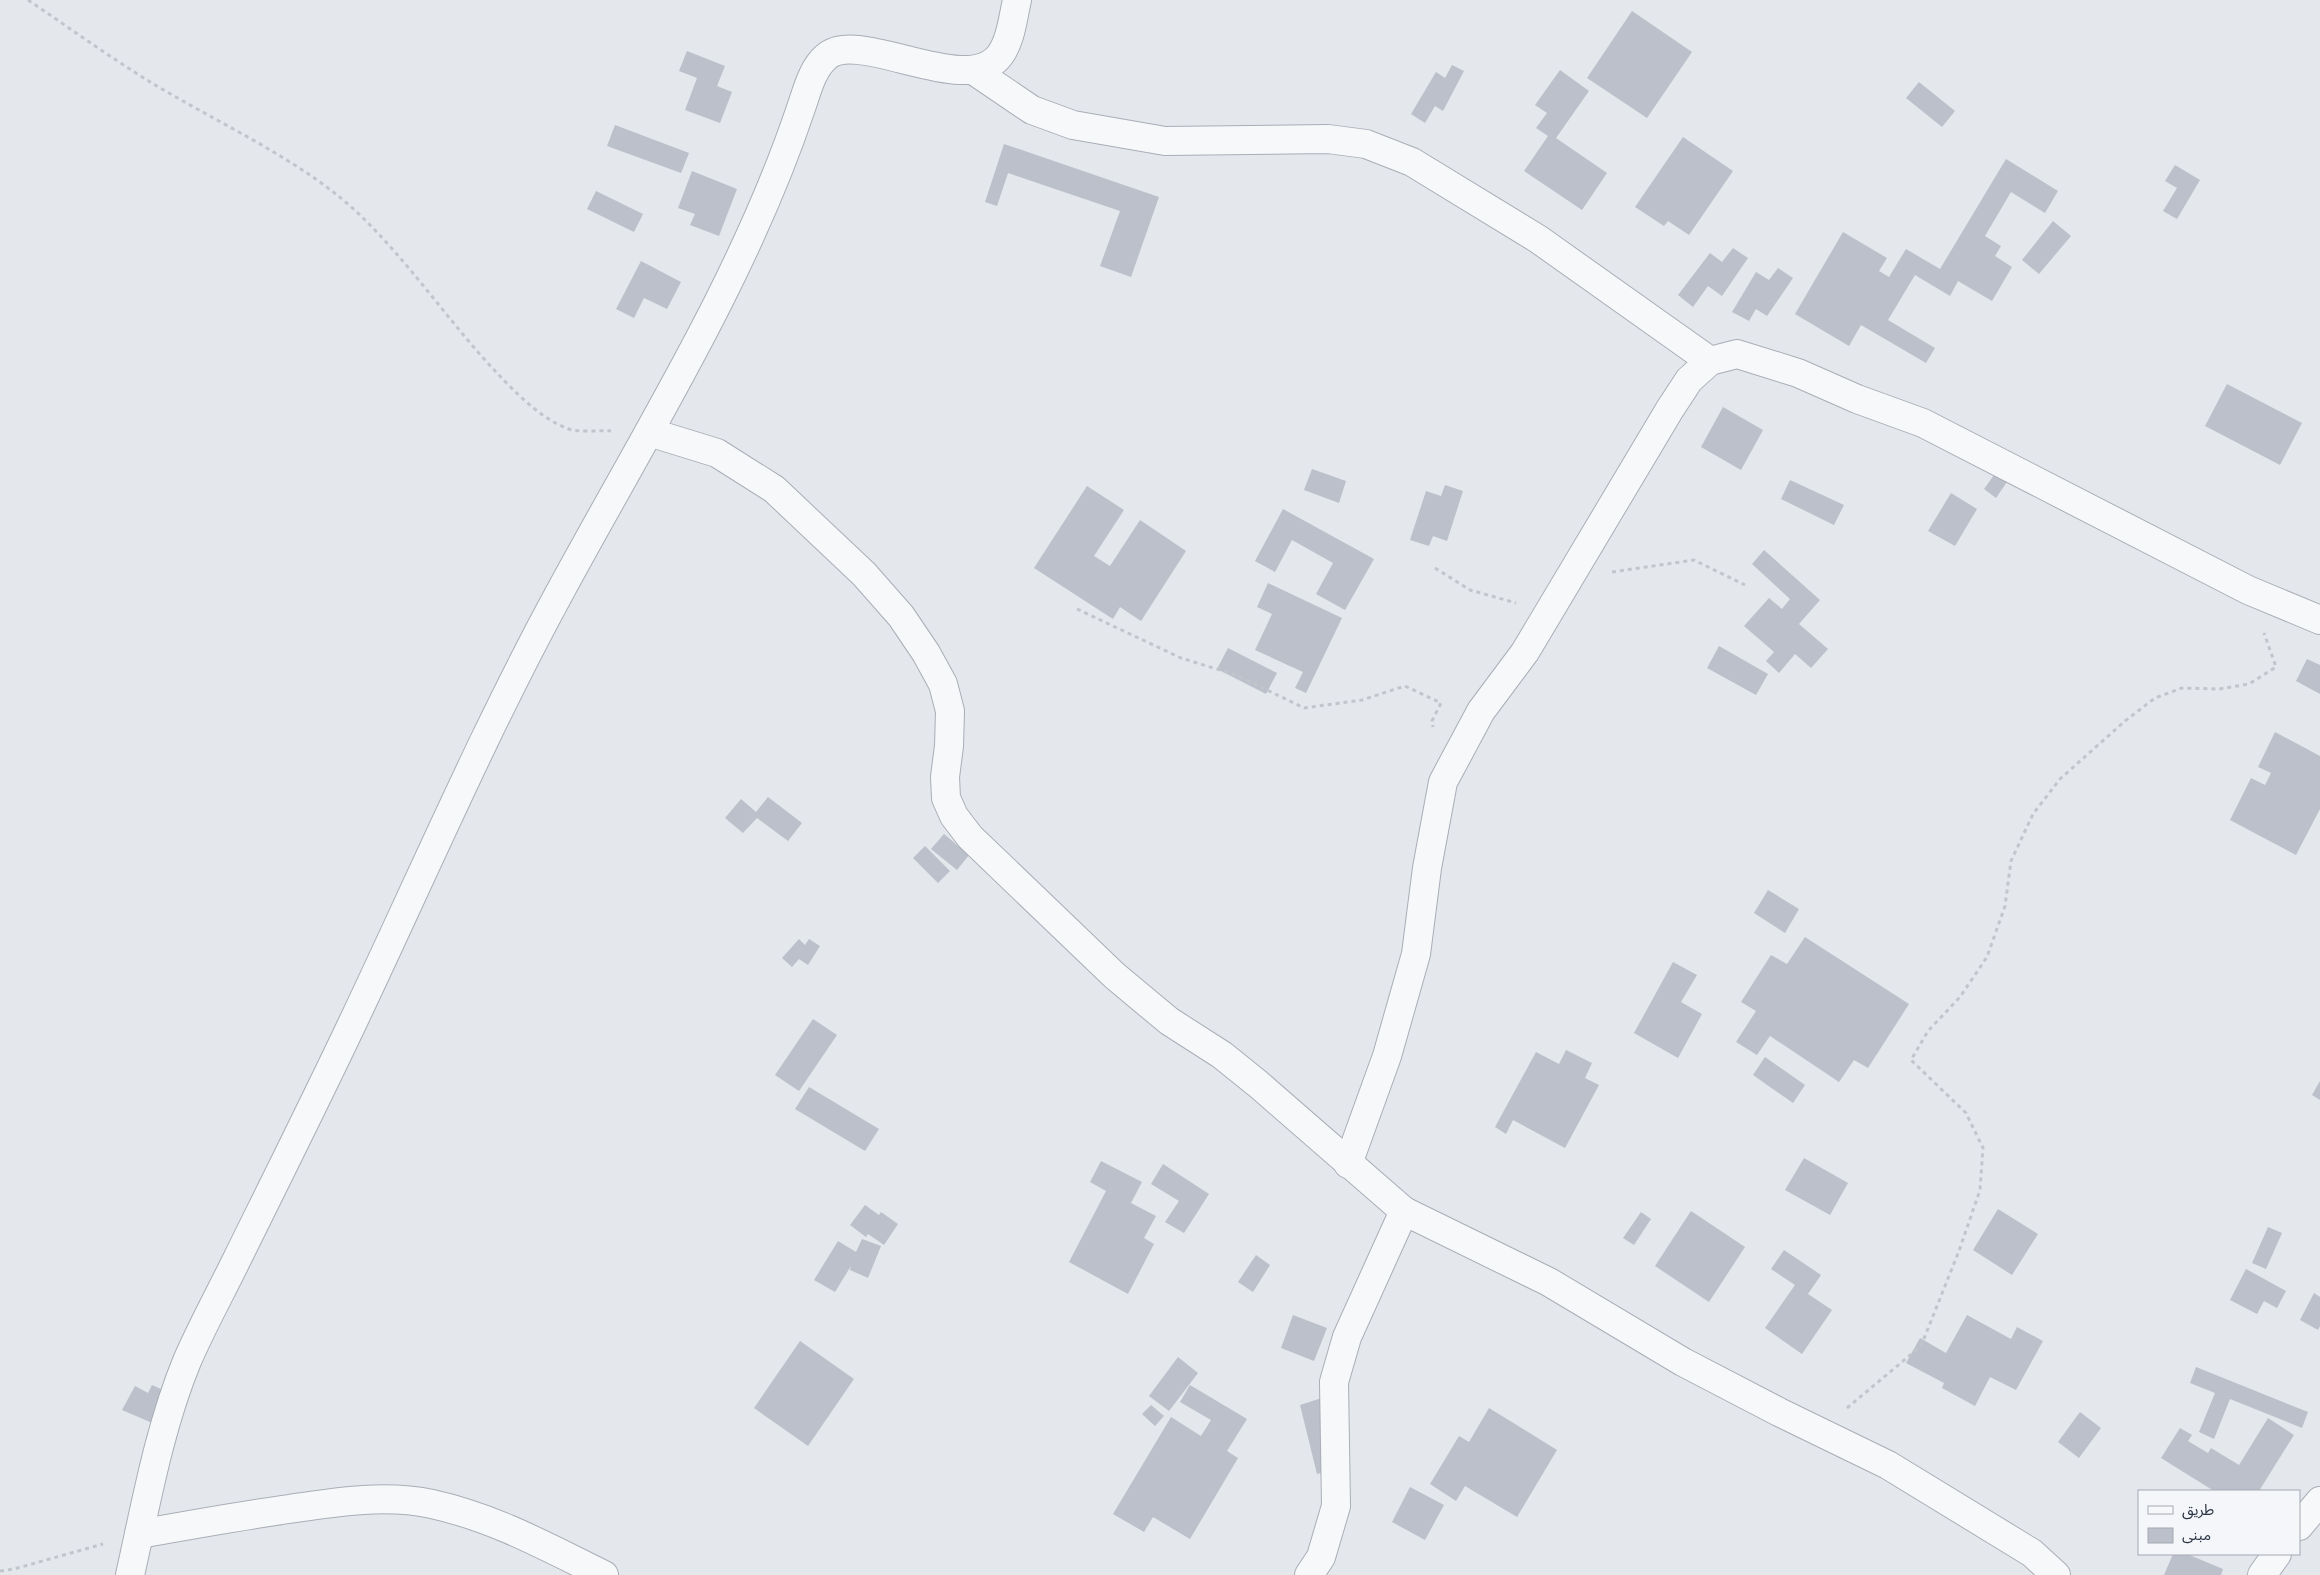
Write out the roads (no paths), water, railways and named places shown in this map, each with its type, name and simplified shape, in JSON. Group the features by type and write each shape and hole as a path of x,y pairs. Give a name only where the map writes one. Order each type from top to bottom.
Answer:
{"street":[{"path":"130,1575 166,1426 187,1362 352,1025 432,851 544,622 649,432 719,300 785,156 809,84 826,56 834,51 854,49 918,64 973,70 993,63 1004,48 1017,0"},
{"path":"973,70 1032,110 1073,125 1165,141 1328,139 1375,147 1412,162 1538,239 1710,361"},
{"path":"1348,1164 1387,1056 1416,954 1427,868 1443,782 1481,712 1526,652 1689,380 1710,361 1736,354 1798,373 1857,399 1923,423 2248,590 2320,620"},
{"path":"649,432 717,453 774,489 864,574 901,616 926,653 943,684 950,711 949,746 945,777 946,798 954,816 970,837 1115,976 1168,1021 1222,1056 1258,1084 1404,1211 1549,1282 1683,1362 1779,1412 1888,1465 2032,1564 2056,1575"},
{"path":"1309,1575 1321,1557 1336,1506 1334,1382 1347,1337 1404,1211"},
{"path":"140,1534 321,1504 383,1499 430,1504 465,1513 522,1533 604,1575"},
{"path":"2300,1525 2320,1501"},
{"path":"2262,1575 2276,1555"}]}
